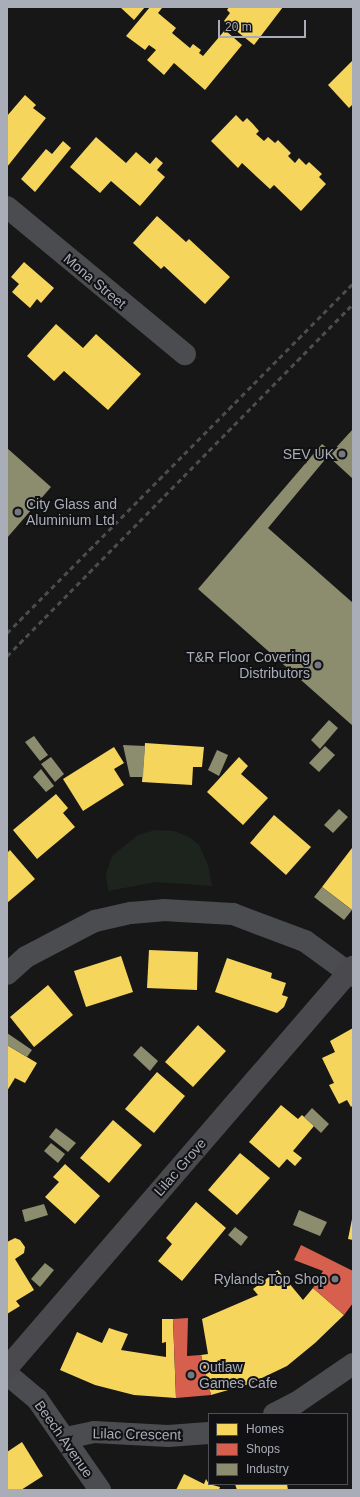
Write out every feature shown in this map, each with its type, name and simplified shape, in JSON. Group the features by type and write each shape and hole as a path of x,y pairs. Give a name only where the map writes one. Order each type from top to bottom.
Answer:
{"street":[{"name":"Mona Street","path":"7,207 184,354"},
{"path":"7,974 26,957 95,921 131,913 162,910 233,914 305,941 352,972"},
{"name":"Lilac Grove","path":"7,1368 352,972"},
{"name":"Beech Avenue","path":"7,1374 37,1399 66,1438 100,1490"},
{"path":"276,1413 350,1374"},
{"name":"Lilac Crescent","path":"66,1438 94,1432 168,1436 208,1433"}],"shaded area":[{"path":"155,830 174,831 189,837 199,845 208,865 212,886 156,882 108,891 106,874 112,856 138,835"}],"building: Homes":[{"path":"120,7 145,7 134,20"},
{"path":"150,7 162,8 158,13 176,28 172,33 190,48 193,44 201,50 199,53 203,56 225,30 242,45 205,90 174,63 164,75 147,60 156,50 149,45 145,50 126,36"},
{"path":"229,7 283,7 254,45 224,21 230,13 227,10"},
{"path":"353,60 353,104 349,108 328,85"},
{"path":"25,95 36,105 33,108 46,118 7,167 7,116"},
{"path":"236,115 243,122 247,118 259,131 256,134 264,141 268,137 275,143 278,140 291,153 288,156 295,163 299,158 306,165 309,162 322,174 319,177 326,184 301,211 274,185 270,189 242,163 238,168 211,141"},
{"path":"96,137 126,163 136,152 150,164 156,157 163,163 157,170 165,177 140,206 111,181 100,193 70,167"},
{"path":"63,141 71,148 35,192 21,179 46,149 52,154"},
{"path":"157,216 186,242 189,239 230,277 205,304 164,266 161,269 133,243"},
{"path":"24,262 54,288 41,303 37,299 30,308 12,292 19,284 11,277"},
{"path":"56,324 83,348 96,334 141,374 108,410 64,371 54,381 27,356"},
{"path":"145,743 204,747 202,767 193,767 192,785 142,782"},
{"path":"114,747 124,763 114,769 124,785 83,811 63,779"},
{"path":"239,757 248,766 241,774 268,798 243,825 207,792"},
{"path":"56,794 68,808 63,813 75,827 37,859 13,830"},
{"path":"274,815 311,847 286,875 250,843"},
{"path":"352,848 353,850 352,910 322,887"},
{"path":"10,850 35,879 7,903 7,853"},
{"path":"149,950 198,952 197,990 147,988"},
{"path":"121,956 133,992 86,1007 74,971"},
{"path":"227,958 272,973 271,978 286,983 282,995 288,997 284,1007 277,1013 215,992"},
{"path":"48,985 73,1015 34,1047 10,1017"},
{"path":"198,1025 226,1051 193,1087 165,1062"},
{"path":"353,1028 353,1105 351,1107 347,1100 339,1104 329,1085 334,1083 322,1058 335,1052 330,1041"},
{"path":"7,1045 37,1063 25,1083 15,1078 7,1091"},
{"path":"157,1072 185,1096 154,1133 125,1109"},
{"path":"281,1105 298,1119 302,1115 314,1126 293,1151 302,1158 295,1166 287,1159 279,1168 249,1142"},
{"path":"113,1120 142,1145 109,1183 80,1158"},
{"path":"240,1153 270,1178 237,1215 208,1190"},
{"path":"65,1164 100,1196 75,1224 45,1197 59,1182 53,1177"},
{"path":"196,1202 226,1228 182,1281 158,1261 172,1244 166,1238"},
{"path":"353,1219 353,1240 348,1239"},
{"path":"15,1238 20,1240 25,1247 24,1253 15,1259 34,1290 16,1301 20,1306 7,1314 7,1242"},
{"path":"278,1270 303,1300 313,1288 344,1315 315,1343 287,1366 249,1384 211,1395 201,1355 208,1354 202,1319 258,1295 253,1289"},
{"path":"162,1319 173,1319 176,1398 134,1395 95,1385 60,1370 77,1332 102,1343 109,1328 128,1334 121,1350 166,1357 166,1342 162,1343"},
{"path":"22,1442 43,1476 21,1490 7,1490 7,1452"},
{"path":"184,1474 204,1484 206,1479 208,1485 220,1487 219,1490 176,1490"},
{"path":"235,1485 287,1485 288,1490 237,1490"}],"building: Shops":[{"name":"Rylands Top Shop","path":"301,1245 353,1271 353,1303 344,1315 313,1288 323,1271 294,1260"},
{"name":"Outlaw Games Cafe","path":"188,1318 187,1356 201,1355 211,1395 176,1398 173,1319"}],"building: Industry":[{"name":"T&R Floor Covering Distributors","path":"353,429 353,479 328,456 268,528 353,603 353,726 198,589 322,444 332,452"},
{"name":"City Glass and Aluminium Ltd","path":"7,448 51,487 7,538"},
{"path":"329,720 338,728 320,749 311,740"},
{"path":"34,736 48,755 40,761 25,742"},
{"path":"123,745 145,746 143,777 130,777"},
{"path":"325,746 335,755 319,772 309,763"},
{"path":"217,750 228,755 219,776 208,770"},
{"path":"51,757 64,774 55,782 41,764"},
{"path":"41,769 54,786 46,792 33,777"},
{"path":"339,809 348,817 333,833 324,825"},
{"path":"322,887 352,910 344,920 314,897"},
{"path":"7,1033 32,1050 27,1057 7,1045"},
{"path":"141,1046 158,1061 150,1071 133,1055"},
{"path":"312,1108 329,1124 321,1133 304,1117"},
{"path":"56,1128 76,1143 68,1152 49,1137"},
{"path":"51,1143 65,1154 58,1163 44,1151"},
{"path":"44,1204 48,1215 25,1222 22,1210"},
{"path":"299,1210 327,1222 320,1236 293,1225"},
{"path":"235,1227 248,1237 241,1246 228,1235"},
{"path":"45,1263 54,1270 40,1287 31,1279"}],"railway":[{"path":"7,633 353,283"},
{"path":"7,656 353,304"}],"place":[{"name":"SEV UK","path":"342,454"},
{"name":"City Glass and Aluminium Ltd","path":"18,512"},
{"name":"T&R Floor Covering Distributors","path":"318,665"},
{"name":"Rylands Top Shop","path":"335,1279"},
{"name":"Outlaw Games Cafe","path":"191,1375"}]}
